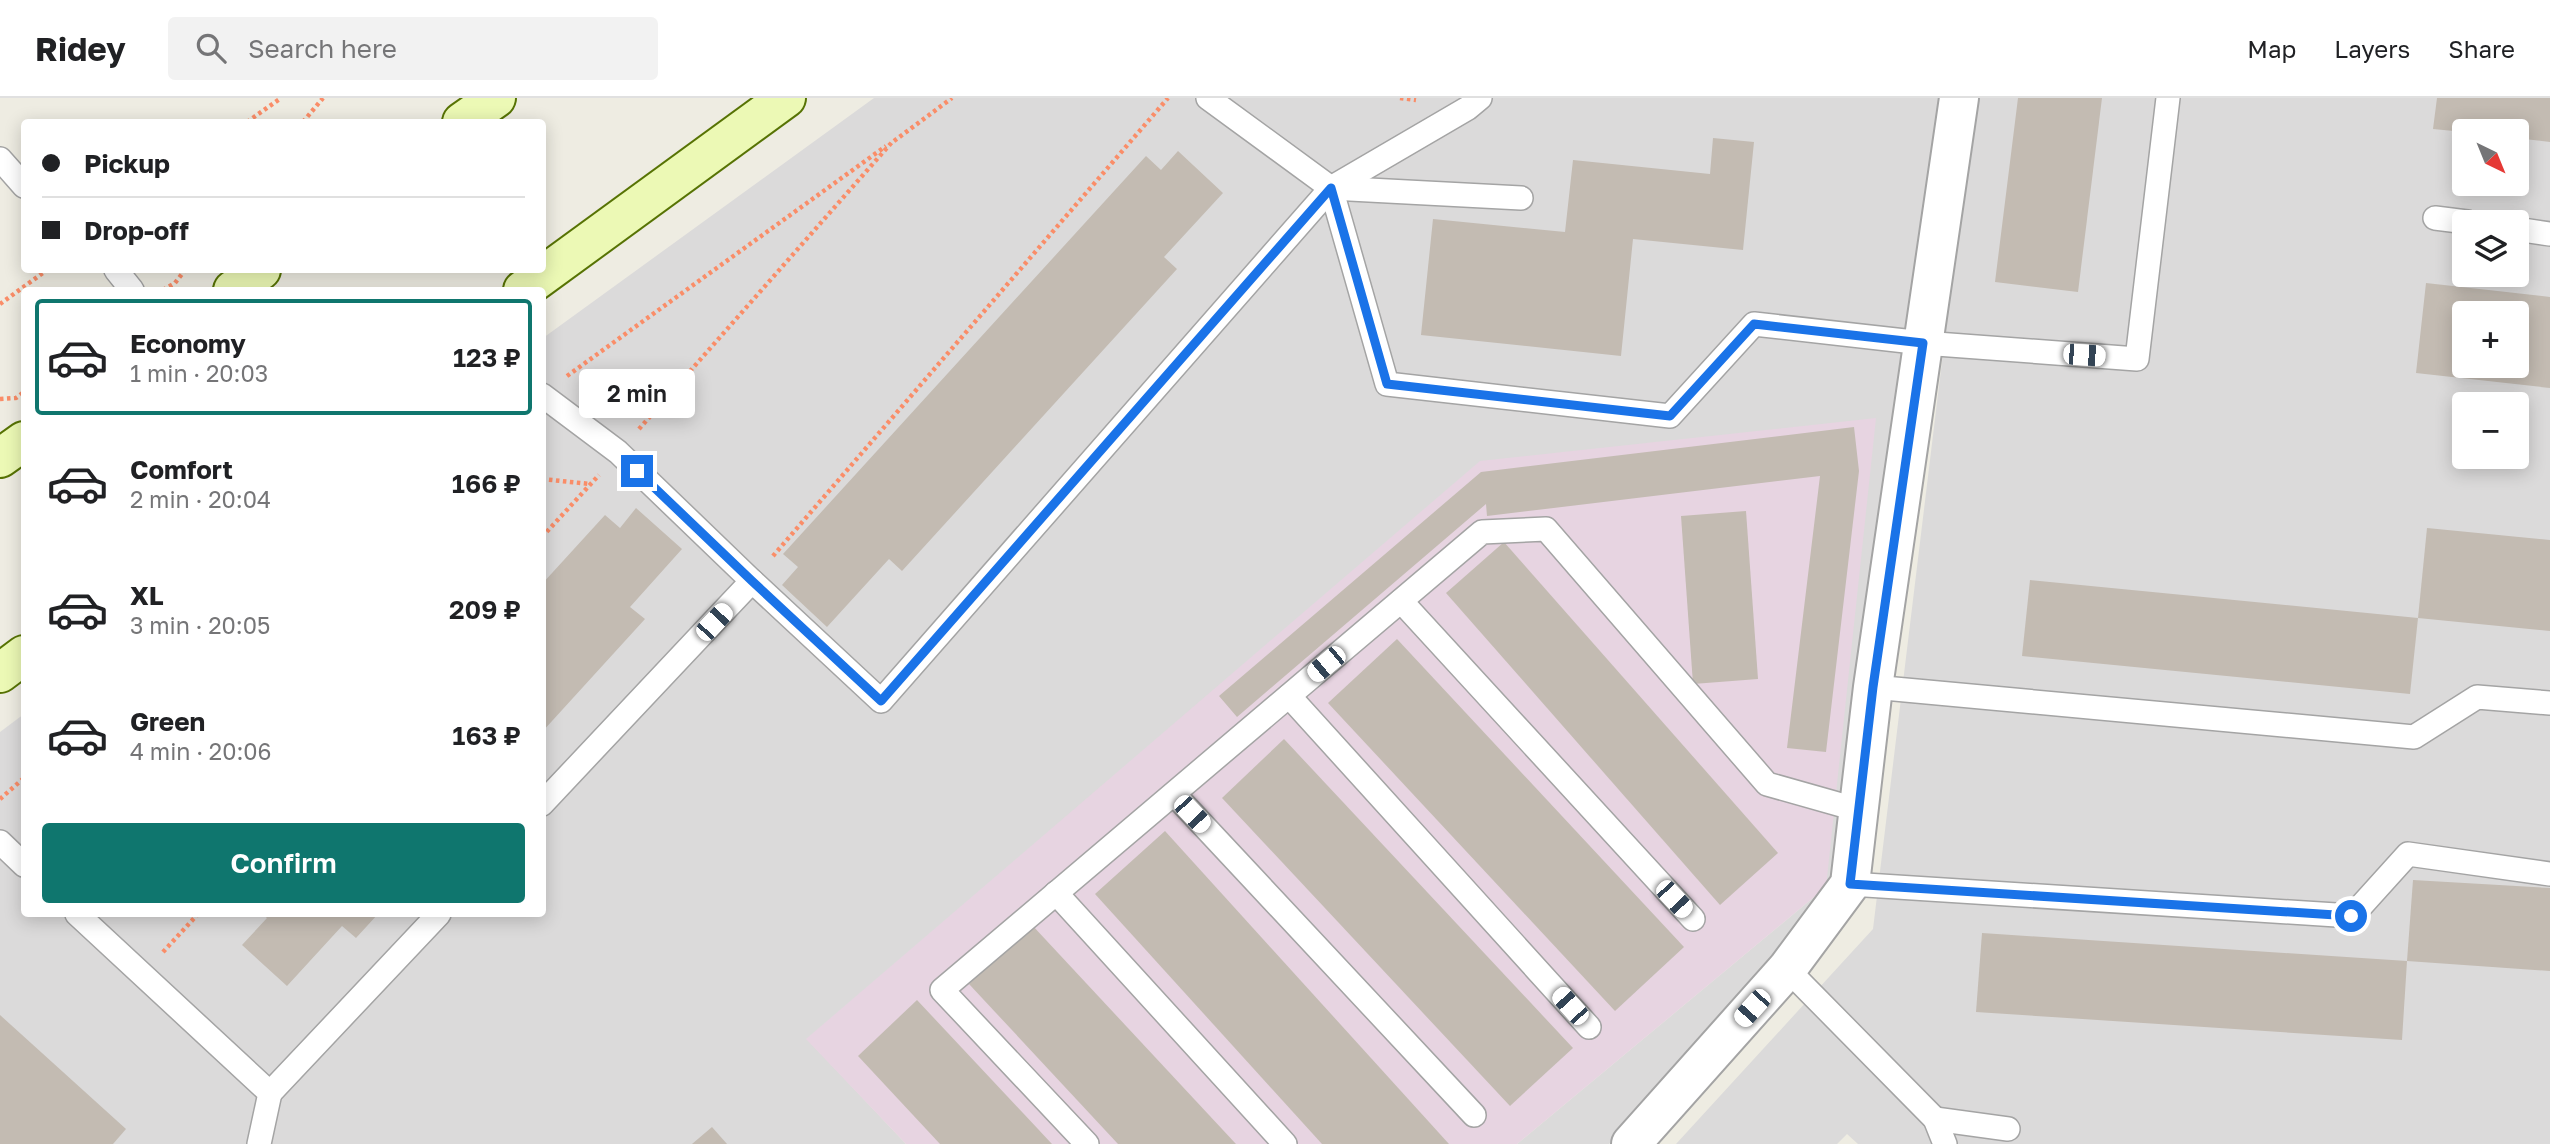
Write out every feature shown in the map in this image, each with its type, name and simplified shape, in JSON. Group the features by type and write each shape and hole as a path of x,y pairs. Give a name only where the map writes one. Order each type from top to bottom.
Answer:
{"street":[{"path":"466,119 496,98"},
{"path":"527,287 786,98"},
{"path":"1631,1144 1787,969 1850,884 1873,687 1959,98"},
{"path":"237,287 257,273"},
{"path":"0,458 21,443"},
{"path":"0,673 21,657"}],"lane":[{"path":"1208,98 1331,188 1521,198"},
{"path":"546,398 618,452 881,701 1331,188 1468,108 1480,98"},
{"path":"1331,188 1387,384 1670,416 1754,324 1923,343 2137,359 2168,98"},
{"path":"0,159 21,183"},
{"path":"2435,218 2452,220"},
{"path":"2529,231 2550,234"},
{"path":"118,273 130,287"},
{"path":"1087,1144 942,990 1482,532 1546,529 1768,784 1859,810"},
{"path":"546,800 752,581"},
{"path":"1401,601 1693,919"},
{"path":"1873,687 2414,737 2477,697 2550,703"},
{"path":"1289,696 1589,1027"},
{"path":"1174,794 1474,1115"},
{"path":"0,842 21,862"},
{"path":"1850,884 2351,916 2408,854 2550,874"},
{"path":"1056,893 1285,1144"},
{"path":"80,917 271,1093"},
{"path":"259,1144 271,1093 436,917"},
{"path":"1787,969 1934,1119 1945,1144"},
{"path":"1934,1119 2008,1129"}],"path":[{"path":"251,119 281,98"},
{"path":"306,119 323,98"},
{"path":"565,377 952,98"},
{"path":"752,581 1168,98"},
{"path":"546,533 893,141"},
{"path":"24,287 43,273"},
{"path":"168,287 183,273"},
{"path":"0,304 21,289"},
{"path":"0,399 16,398 21,394"},
{"path":"546,479 591,484"},
{"path":"0,799 21,781"},
{"path":"143,974 195,917"}],"shaded area":[{"path":"874,98 1946,98 1837,897 1609,1144 1517,1144 1826,887 807,1039 906,1144 0,1144 0,732 21,716 21,917 546,917 546,336"},
{"path":"1974,98 2550,98 2550,1144 1858,1144 1847,1134 1837,1144 1676,1144 1873,929"},
{"path":"1876,418 1826,887 1517,1144 906,1144 806,1039 1480,461"}],"building":[{"path":"2018,98 2102,98 2078,292 1995,282"},
{"path":"2437,98 2550,98 2550,142 2529,140 2529,119 2452,119 2452,131 2433,129"},
{"path":"1713,138 1754,142 1743,250 1633,239 1621,356 1421,335 1433,219 1565,232 1573,160 1710,174"},
{"path":"1178,151 1223,193 1164,257 1177,269 902,571 889,559 827,627 782,585 798,567 783,554 1146,156 1161,170"},
{"path":"2426,283 2550,297 2550,388 2461,378 2529,378 2529,301 2452,301 2452,377 2416,373"},
{"path":"1854,427 1859,471 1826,752 1787,748 1820,476 1487,516 1486,504 1237,717 1219,696 1481,472"},
{"path":"636,508 682,549 630,607 645,619 546,728 546,580 605,515 620,528"},
{"path":"1746,511 1758,679 1693,684 1681,516"},
{"path":"2427,528 2550,540 2550,631 2418,618"},
{"path":"1504,542 1778,853 1720,905 1446,593"},
{"path":"2030,580 2418,618 2410,694 2022,656"},
{"path":"1397,639 1684,947 1615,1011 1328,703"},
{"path":"1284,739 1573,1048 1510,1106 1222,798"},
{"path":"1165,831 1449,1144 1322,1144 1095,894"},
{"path":"2413,880 2550,888 2550,971 2407,961"},
{"path":"375,917 356,938 342,926 287,986 242,945 267,918"},
{"path":"1032,925 1236,1144 1118,1144 969,984"},
{"path":"1982,933 2407,961 2402,1040 1976,1012"},
{"path":"917,1000 1052,1144 940,1144 858,1056"},
{"path":"0,1015 126,1129 113,1144 0,1144"},
{"path":"712,1127 727,1144 692,1144"}],"route":[{"path":"637,471 881,701 1331,188 1387,384 1670,416 1754,324 1923,343 1873,687 1850,884 2351,916"}]}
